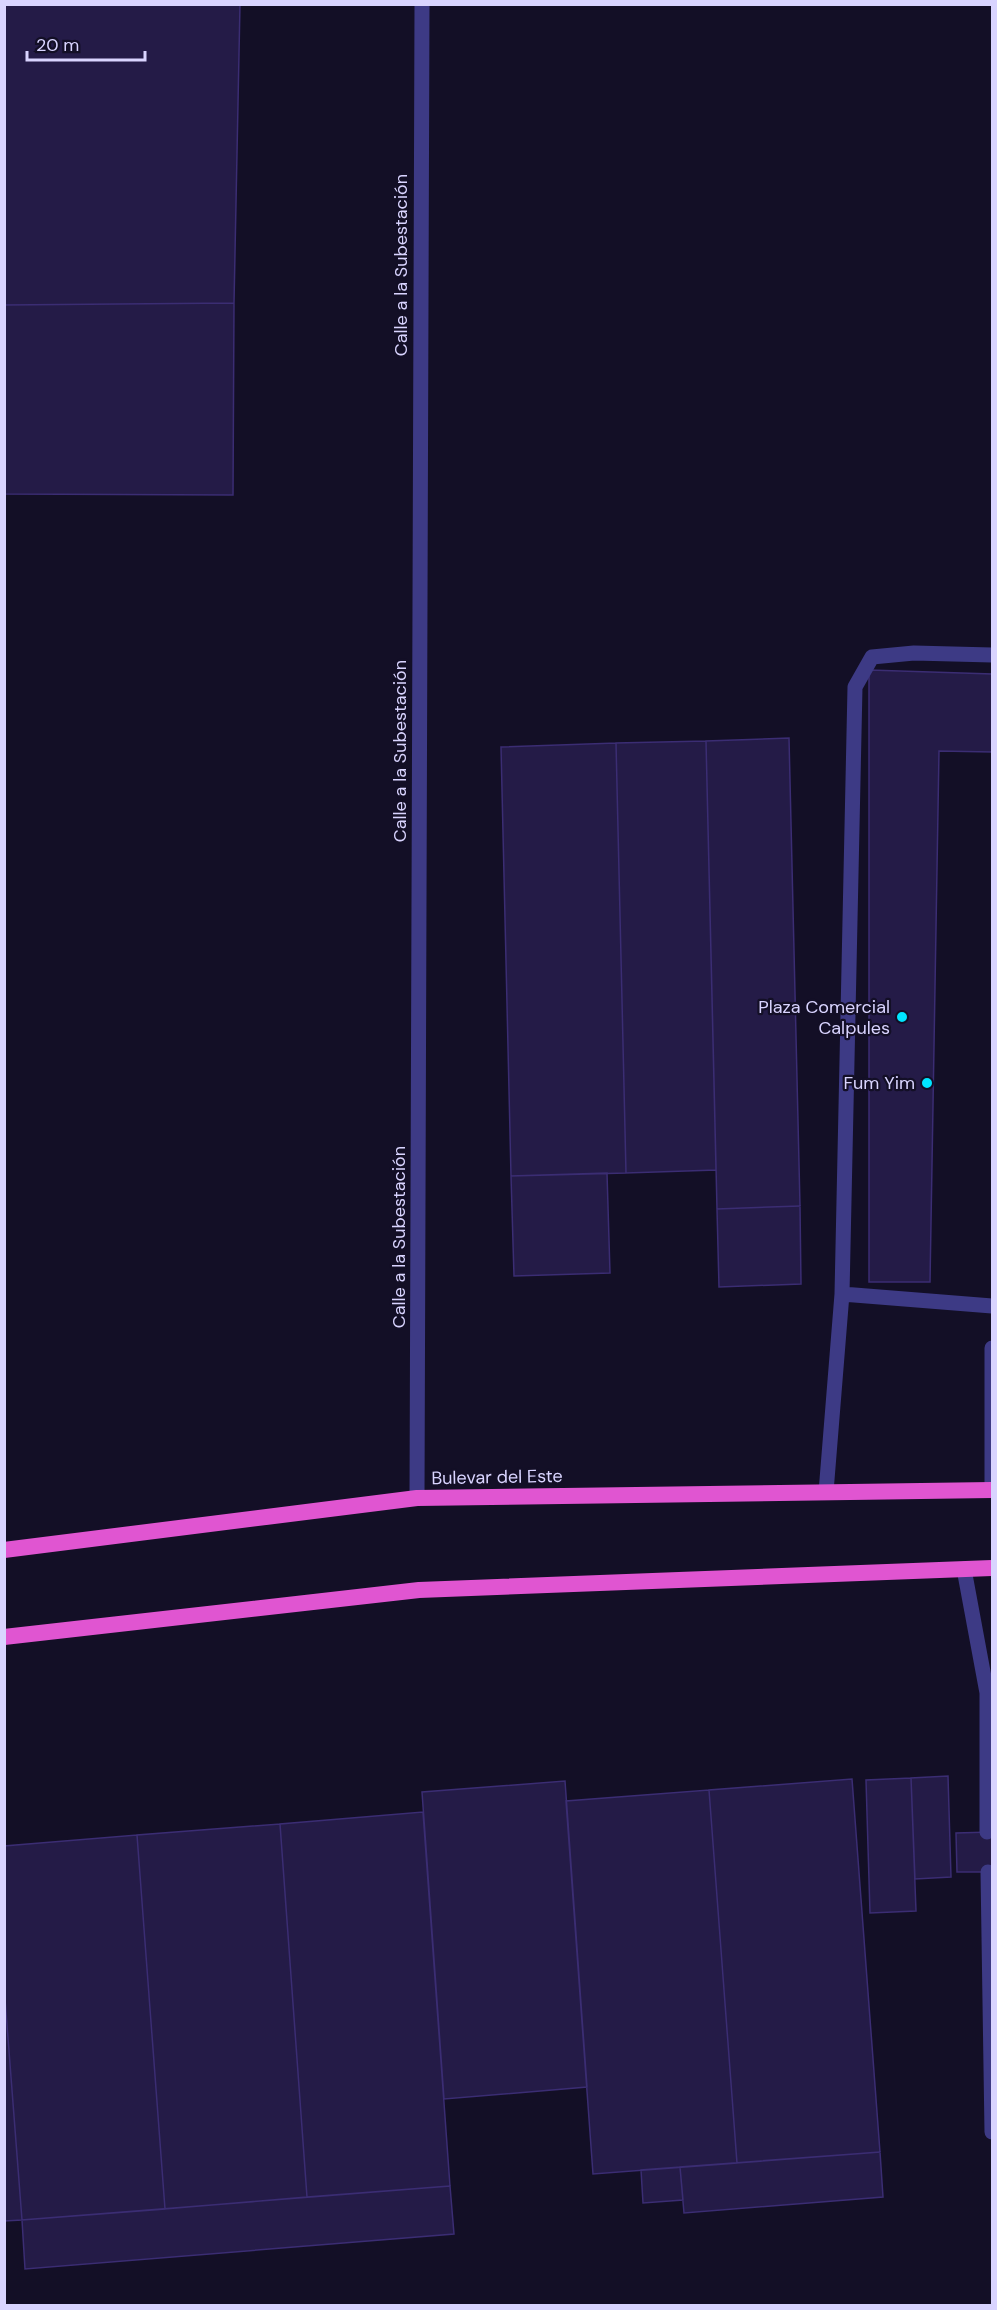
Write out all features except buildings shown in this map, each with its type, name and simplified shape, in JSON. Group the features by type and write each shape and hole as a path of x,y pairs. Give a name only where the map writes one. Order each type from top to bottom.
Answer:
{"highway":[{"name":"Bulevar del Este","path":"4,1550 417,1498 992,1490"},
{"path":"4,1637 419,1590 993,1568"}],"street":[{"name":"Calle a la Subestación","path":"417,1498 422,4"},
{"path":"826,1492 842,1294 855,687 872,657 914,653 993,655"},
{"path":"842,1294 993,1306"},
{"path":"992,1490 993,1348"},
{"path":"963,1569 987,1693 987,1832"},
{"path":"988,1872 993,2132"}],"place":[{"name":"Plaza Comercial Calpules","path":"902,1017"},
{"name":"Fum Yim","path":"927,1083"}]}
